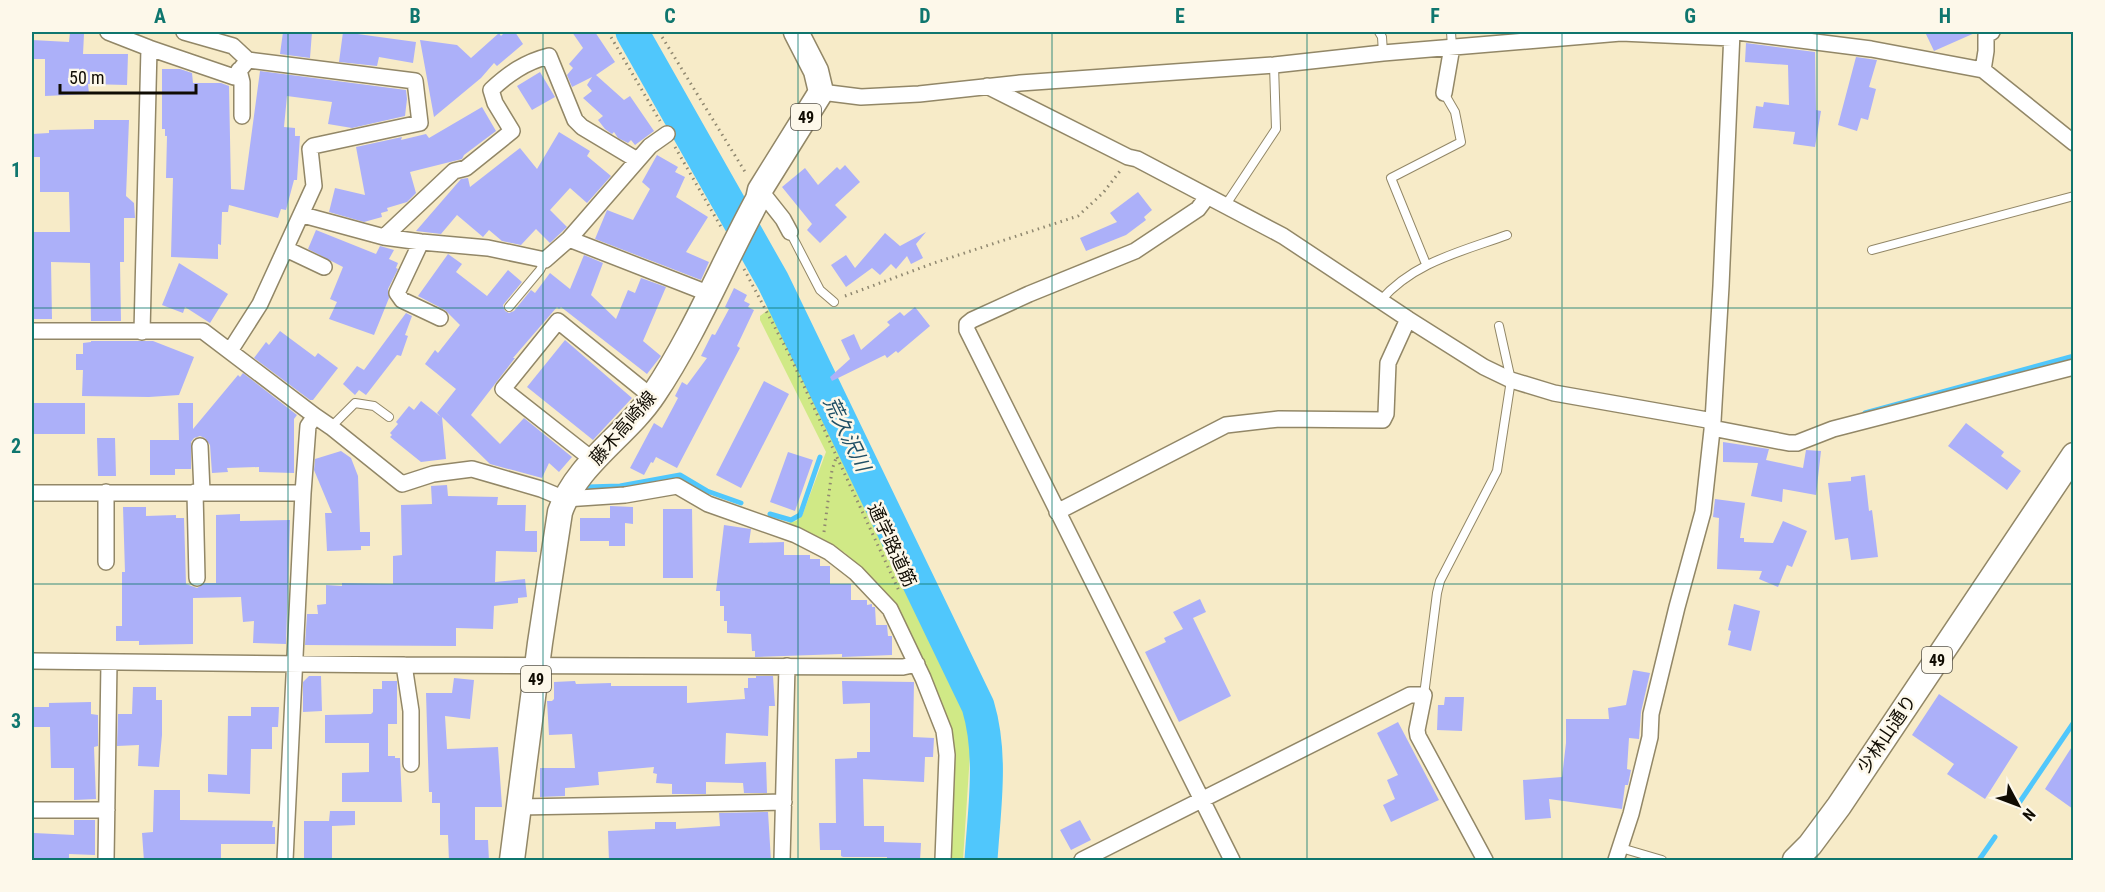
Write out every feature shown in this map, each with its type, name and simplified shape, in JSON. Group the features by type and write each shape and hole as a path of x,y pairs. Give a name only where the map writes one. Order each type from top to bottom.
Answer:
{"main road":[{"name":"49","path":"796,32 816,71 821,92"},
{"name":"藤木高崎線","path":"512,861 560,512 565,499 593,460 631,423 652,397 710,294 759,194 821,92"},
{"name":"少林山通り","path":"1796,861 1839,806 2073,455"}],"street":[{"path":"108,32 234,77 244,65"},
{"path":"184,32 233,45 244,65 242,116"},
{"path":"1983,70 1986,35 1992,32"},
{"path":"821,92 861,97 919,94 987,86 1274,65 1383,53 1452,39 1621,33 1733,34 1871,49 1983,70 2073,143"},
{"path":"1619,854 1650,737 1651,714 1672,628 1703,512 1713,424 1733,34"},
{"path":"1444,93 1452,39"},
{"path":"142,332 149,48"},
{"path":"384,237 454,171 466,168 512,131 495,103 491,90 516,69 532,60 549,56 575,120 638,160"},
{"path":"230,351 260,304 303,214 314,186 310,149 313,146 420,123 415,81 244,65"},
{"path":"987,86 1128,157 1137,159 1283,236 1484,367 1511,380 1554,393 1713,424 1779,442 1797,443 1833,429 2073,367"},
{"path":"303,214 384,237 488,248 545,260 569,239 650,146 667,134"},
{"path":"759,194 783,219 790,232"},
{"path":"1207,197 1198,209 1135,250 972,320 967,324 967,330 1232,861"},
{"path":"569,239 710,294"},
{"path":"421,242 397,293 402,300 440,318"},
{"path":"286,249 324,267"},
{"path":"1057,512 1226,424 1279,419 1383,420 1386,414 1388,363 1408,319"},
{"path":"593,460 503,389 558,321 652,397"},
{"path":"32,331 203,331 331,427 402,484 433,474 477,469 565,499 625,495 677,486 708,504 810,541 842,562 877,594 896,618 940,719 947,755 943,861"},
{"path":"285,861 303,493 308,426 315,416"},
{"path":"196,578 200,446"},
{"path":"106,492 106,562"},
{"path":"32,493 303,493"},
{"path":"32,661 903,667 917,664"},
{"path":"106,861 109,662"},
{"path":"404,665 411,711 411,764"},
{"path":"782,861 787,666"},
{"path":"1082,861 1410,695 1424,695 1417,730 1418,736 1485,861"},
{"path":"519,807 784,802"},
{"path":"32,810 107,810"}],"lane":[{"path":"1379,32 1382,38 1383,53"},
{"path":"1225,206 1276,129 1274,65"},
{"path":"1426,264 1391,178 1461,142 1455,112 1444,93"},
{"path":"1872,250 2073,196"},
{"path":"790,232 820,290 834,302"},
{"path":"1380,301 1394,285 1426,264 1507,235"},
{"path":"509,307 540,270 545,260"},
{"path":"1424,695 1437,592 1447,567 1497,471 1511,380 1499,326"},
{"path":"331,427 355,403 374,406 389,417"},
{"path":"1619,854 1662,861"}],"path":[{"path":"658,32 759,194"},
{"path":"834,302 841,297 934,263 1078,216 1103,193 1122,169 1128,157"},
{"name":"通学路道筋","path":"742,266 790,356 901,596"},
{"path":"823,539 832,470 836,457"}],"green space":[{"path":"763,289 904,585 936,647 967,719 970,754 963,860 951,860 955,753 947,716 925,662 894,601 845,553 819,537 786,523 796,521 802,516 826,452 760,320 760,316 769,309 760,291"}],"building":[{"path":"70,32 84,34 83,54 128,54 127,85 88,84 89,94 45,96 45,59 32,59 32,40 69,42"},
{"path":"283,32 312,32 310,58 280,54"},
{"path":"343,32 416,42 413,63 379,57 377,66 339,62"},
{"path":"505,32 515,32 523,44 497,66 494,63 481,78 434,117 420,40 457,45 471,58 499,33 501,36"},
{"path":"572,32 595,32 615,62 596,75 624,100 630,96 654,131 635,145 631,140 628,143 618,138 614,132 612,134 605,129 598,120 603,116 583,98 592,91 587,85 592,77 572,87 567,75 573,68 569,64 583,48"},
{"path":"1925,32 1977,32 1934,51"},
{"path":"1746,43 1815,52 1816,110 1821,111 1815,147 1793,144 1795,132 1753,128 1756,106 1763,107 1764,102 1789,105 1788,65 1745,62"},
{"path":"1856,57 1877,60 1869,87 1876,89 1868,120 1861,118 1857,131 1838,125"},
{"path":"162,69 180,69 192,73 193,83 221,83 229,86 231,189 244,190 260,71 406,90 405,116 352,128 328,124 332,102 287,96 284,127 295,128 295,136 300,136 297,180 294,180 286,210 281,209 278,218 229,205 228,212 222,212 221,245 218,244 218,259 171,257 173,178 166,178 167,136 165,136 165,129 162,129"},
{"path":"540,72 555,97 532,110 517,86"},
{"path":"482,107 496,131 464,155 462,159 410,172 416,193 407,202 387,208 388,211 381,213 382,217 364,222 329,212 335,188 365,195 356,147 426,134 429,138"},
{"path":"94,120 129,120 126,196 134,203 135,218 124,218 124,262 120,262 121,321 91,321 90,263 51,262 52,319 32,319 32,232 70,232 69,192 40,192 40,157 32,157 32,134 49,133 49,130 94,129"},
{"path":"559,132 590,151 587,156 611,176 587,203 570,188 550,210 567,227 550,243 536,229 521,245 502,241 489,230 483,237 457,215 441,234 416,231 461,179 468,178 470,187 520,148 537,169"},
{"path":"657,155 678,167 675,172 685,177 676,197 708,217 686,252 709,262 701,280 595,239 607,210 633,220 650,189 642,182"},
{"path":"845,165 860,182 835,205 847,217 820,243 807,230 812,224 782,187 805,168 818,185 837,167 840,170"},
{"path":"1138,192 1152,210 1144,217 1146,220 1126,235 1086,251 1080,238 1117,222 1110,213"},
{"path":"316,230 376,254 380,246 394,250 389,259 398,263 396,268 398,269 388,289 389,298 374,335 329,319 337,302 330,299 343,267 308,249"},
{"path":"926,232 916,244 923,258 911,264 907,256 896,269 891,264 880,275 872,268 846,287 831,265 846,255 855,268 885,233 900,246"},
{"path":"448,254 462,264 456,272 487,296 508,270 522,282 503,305 505,311 509,313 514,311 531,290 535,293 550,273 570,289 584,255 603,263 591,295 616,319 628,290 635,293 641,278 666,287 643,341 661,356 647,374 561,307 559,309 557,307 513,358 515,358 471,415 500,444 524,418 572,457 559,472 549,463 542,478 490,464 442,417 446,459 421,462 390,437 392,435 390,433 398,424 396,422 409,406 414,410 421,401 441,417 437,413 456,389 425,364 435,350 438,353 460,325 445,310 418,296"},
{"path":"179,263 228,294 210,323 185,307 183,313 162,305"},
{"path":"734,288 747,295 744,301 754,310 737,346 740,348 677,468 656,457 644,475 630,468 654,423 662,428 678,398 675,396 682,382 687,385 707,358 701,356 712,334 715,335 729,309 725,307"},
{"path":"915,307 930,326 898,353 896,351 887,358 885,355 832,381 830,377 850,359 841,340 854,334 861,350 890,325 887,322 900,312 904,316"},
{"path":"406,313 412,316 401,356 397,355 366,395 359,390 355,395 343,384 357,366 364,370"},
{"path":"280,331 315,357 318,353 338,368 313,400 254,358 266,342 269,345"},
{"path":"565,340 632,398 593,440 527,387"},
{"path":"153,341 194,357 179,395 82,396 83,370 76,370 76,354 83,354 83,343"},
{"path":"243,373 297,415 294,419 294,473 259,472 259,467 227,468 228,472 212,473 210,445 205,438 200,436 191,442 191,469 175,469 175,475 150,475 150,440 179,440 178,403 193,403 193,429 238,375 240,377"},
{"path":"764,381 789,394 741,488 716,475"},
{"path":"32,403 85,403 85,434 32,434"},
{"path":"1966,423 2004,452 2001,456 2021,471 2007,490 1948,446"},
{"path":"97,438 115,438 116,476 98,476"},
{"path":"1723,442 1769,449 1766,460 1803,468 1806,450 1821,451 1816,495 1783,489 1782,502 1751,496 1758,463 1723,462"},
{"path":"341,451 351,458 358,476 360,532 370,532 370,546 361,546 361,550 327,551 325,513 332,513 314,470 315,459"},
{"path":"788,452 813,460 795,511 770,502"},
{"path":"1865,475 1878,557 1851,560 1848,538 1835,540 1828,483 1851,481 1851,477"},
{"path":"447,485 448,496 498,497 497,505 526,505 525,531 537,531 537,552 496,551 495,582 525,579 527,597 518,598 518,603 494,606 493,629 456,628 456,646 305,645 307,614 318,614 317,605 326,604 326,585 393,584 393,556 402,555 401,505 432,504 431,486"},
{"path":"1715,499 1745,503 1740,538 1744,538 1744,542 1773,543 1783,521 1807,531 1792,567 1787,565 1778,587 1759,579 1762,571 1717,569 1719,518 1713,517"},
{"path":"610,506 633,507 633,524 625,523 625,546 609,546 609,541 580,541 580,518 610,518"},
{"path":"123,507 146,507 146,516 176,515 176,518 184,518 186,584 197,588 205,583 216,583 216,515 240,514 240,521 290,520 286,644 253,643 254,621 243,622 241,597 193,598 193,644 139,645 139,641 116,641 116,626 122,626 122,572 125,572"},
{"path":"663,509 692,509 693,578 663,578"},
{"path":"724,525 751,529 749,543 784,542 784,555 810,555 810,559 820,559 820,566 830,566 830,584 851,584 851,600 867,600 867,605 872,604 872,607 875,607 876,625 887,625 888,636 892,636 892,655 755,657 755,651 752,651 751,634 727,633 724,606 720,606 720,591 716,591"},
{"path":"1200,599 1206,612 1193,618 1231,696 1179,722 1145,652 1166,642 1164,638 1183,629 1173,612"},
{"path":"1734,604 1760,611 1751,651 1728,645 1731,631 1728,630"},
{"path":"1633,670 1650,673 1641,712 1639,739 1629,738 1627,769 1631,770 1628,785 1625,785 1622,809 1549,799 1551,818 1525,820 1523,780 1562,777 1566,719 1609,719 1608,708 1626,705"},
{"path":"309,676 321,676 322,711 303,712 303,682"},
{"path":"756,676 773,676 775,706 769,706 768,736 726,733 725,764 766,762 767,793 744,793 743,783 706,782 706,794 672,794 672,784 656,783 657,774 653,773 654,767 598,772 599,785 565,788 565,796 540,797 540,768 575,768 572,734 549,735 547,701 554,699 554,682 611,683 611,686 687,686 687,703 745,699 744,688 748,688 748,678 756,678"},
{"path":"454,678 474,680 470,719 445,716 447,749 498,747 502,807 475,807 475,840 488,840 489,861 449,861 448,835 440,835 440,803 432,803 432,792 429,792 426,693 452,693"},
{"path":"382,681 397,681 397,724 388,724 388,756 400,758 402,802 342,802 342,773 369,772 369,743 325,743 325,715 371,714 373,712 373,689 382,689"},
{"path":"842,681 914,682 913,737 934,738 933,757 925,757 924,782 863,779 864,826 884,826 884,842 921,843 920,861 887,861 887,857 843,857 841,850 820,850 819,823 836,823 835,759 857,758 857,752 870,752 870,703 843,704"},
{"path":"133,687 156,687 156,700 162,700 159,767 138,766 139,745 117,746 118,714 132,714"},
{"path":"1939,694 2018,747 1985,799 1947,774 1954,764 1912,735"},
{"path":"1445,697 1464,697 1462,731 1437,730 1438,705 1444,705"},
{"path":"91,702 91,714 98,715 98,746 94,747 96,799 74,800 74,768 51,768 50,727 32,727 32,707 49,707 49,703"},
{"path":"251,707 279,707 278,727 272,727 272,749 251,749 250,794 208,792 208,774 227,775 228,716 251,716"},
{"path":"1398,722 1439,800 1391,822 1383,805 1395,799 1387,780 1398,775 1377,733"},
{"path":"2073,745 2073,809 2045,789"},
{"path":"154,790 180,790 180,820 273,821 275,844 221,844 221,861 144,861 142,833 153,832"},
{"path":"330,811 355,811 355,825 332,826 332,861 304,861 304,821 329,821"},
{"path":"768,812 771,861 609,861 608,831 655,829 655,822 676,822 676,829 720,826 719,813"},
{"path":"74,820 95,820 95,855 69,854 69,861 33,861 34,833 74,835"},
{"path":"1080,820 1091,840 1071,850 1060,830"}],"waterway":[{"name":"荒久沢川","path":"632,32 773,281 978,706 983,725 986,764 981,860"},
{"path":"1865,413 2074,356"},
{"path":"770,514 791,520 800,515 820,457"},
{"path":"587,487 620,486 680,475 707,491 741,503"},
{"path":"2017,806 2074,722"},
{"path":"1979,860 1995,837"}]}
